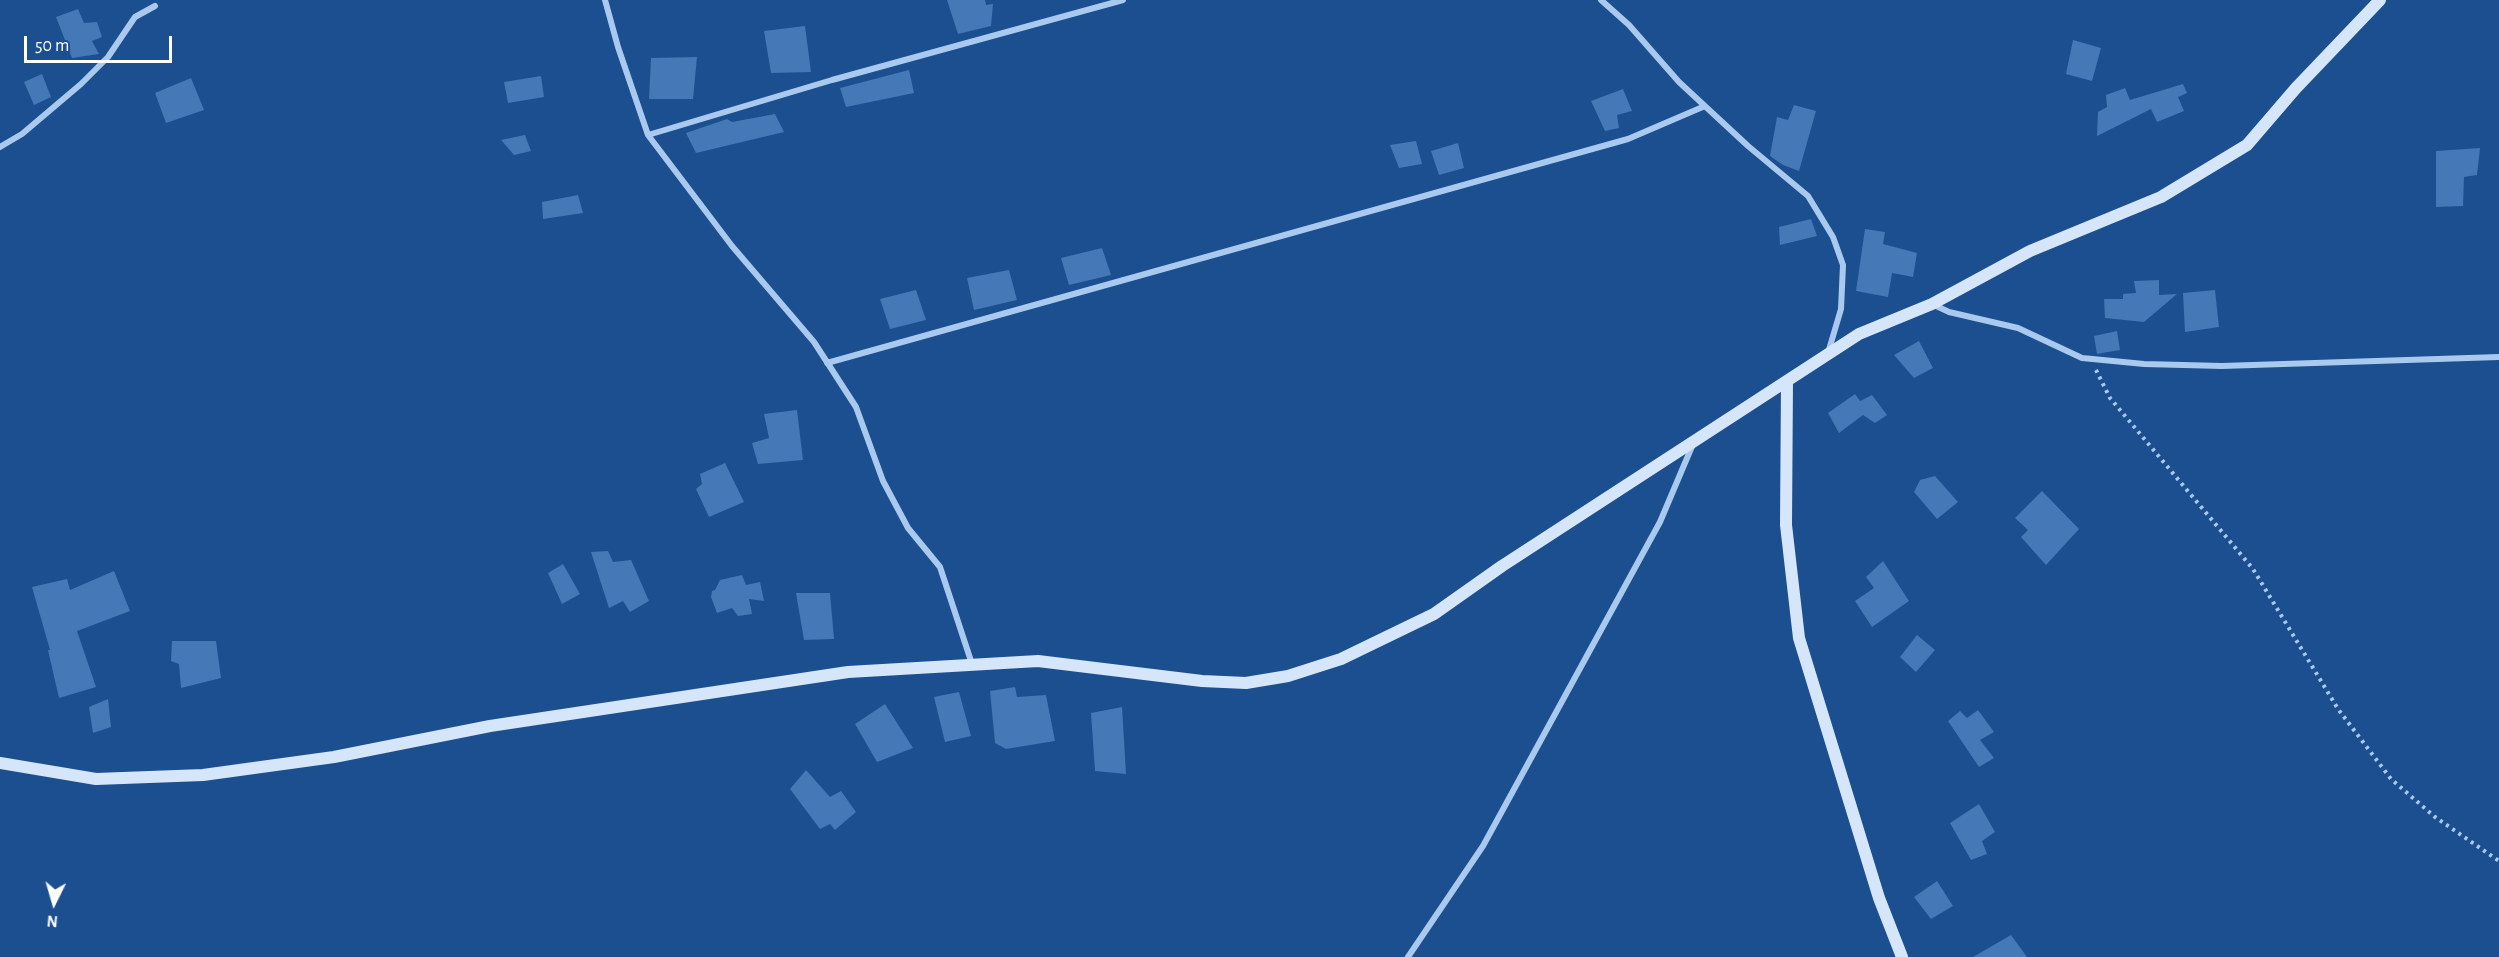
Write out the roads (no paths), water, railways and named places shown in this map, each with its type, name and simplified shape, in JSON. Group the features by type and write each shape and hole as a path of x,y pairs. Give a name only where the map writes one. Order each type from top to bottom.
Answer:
{"main road":[{"path":"0,763 96,779 203,775 334,757 490,726 848,672 1038,660 1202,681 1246,683 1288,676 1341,659 1434,614 1502,566 1859,334 1932,303 2031,251 2161,197 2247,145 2296,88 2380,0"},
{"path":"1787,381 1786,525 1799,638 1879,898 1902,957"}],"street":[{"path":"605,0 618,47 648,135 732,246 814,342 856,407 883,481 908,528 940,567 972,664"},
{"path":"648,135 855,73 1123,0"},
{"path":"1601,0 1629,25 1678,82 1748,146 1808,196 1833,237 1843,265 1841,309 1828,354"},
{"path":"0,147 22,134 81,84 108,57 135,17 155,6"},
{"path":"827,363 1628,139 1705,106"},
{"path":"1932,303 1949,312 2018,328 2082,358 2090,359 2144,364 2222,366 2499,357"},
{"path":"1408,957 1483,846 1660,522 1695,440"}]}
